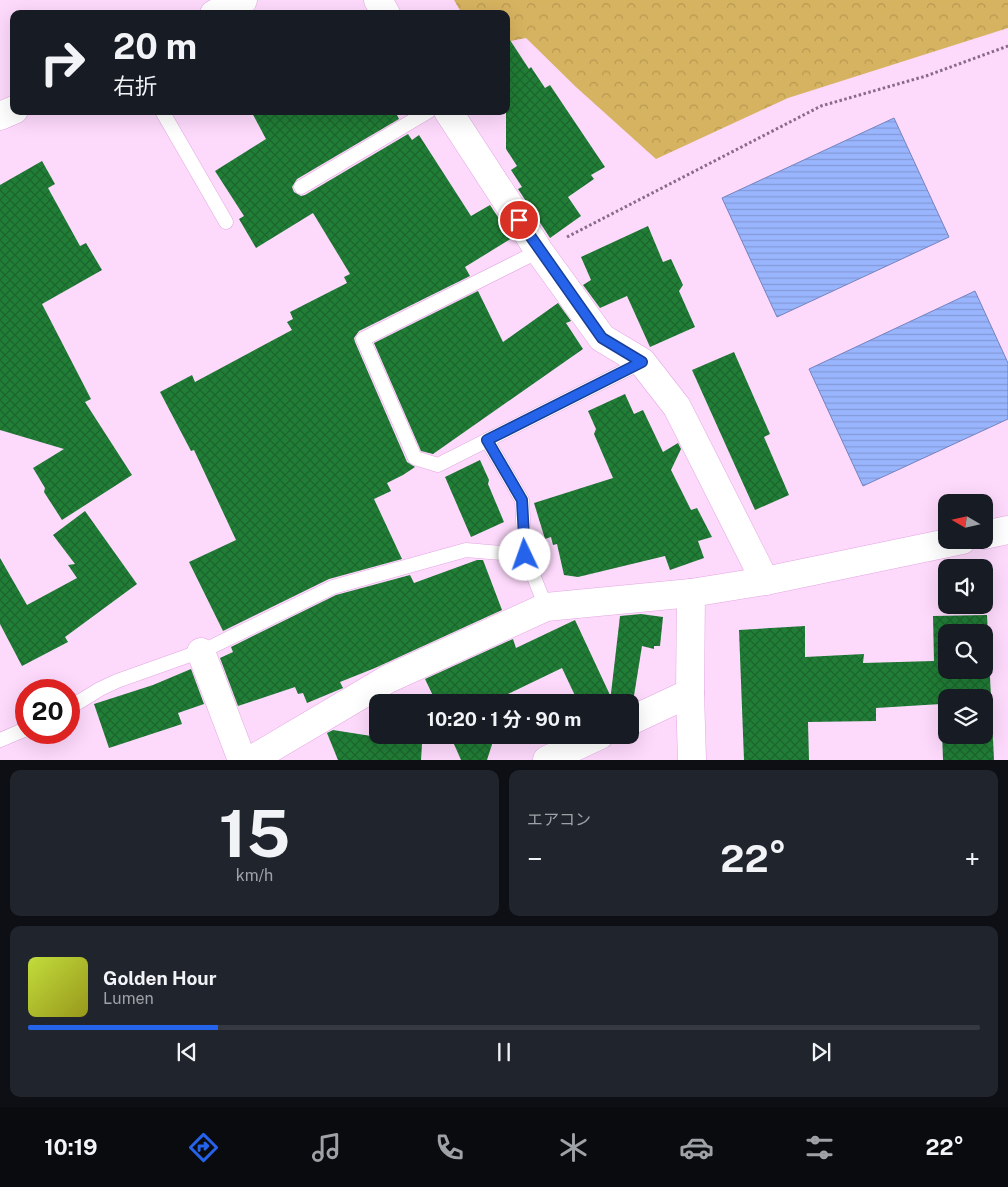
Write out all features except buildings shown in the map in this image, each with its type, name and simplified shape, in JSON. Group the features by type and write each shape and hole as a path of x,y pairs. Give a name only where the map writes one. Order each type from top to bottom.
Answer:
{"street":[{"path":"222,10 243,0"},
{"path":"451,115 539,251 602,338 642,362 677,407 765,582"},
{"path":"993,533 1008,530"},
{"path":"251,760 388,678 546,608 691,593 765,582 938,545"},
{"path":"691,593 690,693 692,760"},
{"path":"201,652 242,760"},
{"path":"639,717 690,693"},
{"path":"547,760 581,744"}],"lane":[{"path":"164,115 226,222"},
{"path":"301,187 422,115"},
{"path":"539,251 363,339 415,458 438,465 642,362"},
{"path":"487,440 522,500 525,555 546,608"},
{"path":"80,701 118,681 201,652 333,587 466,550 525,555"},
{"path":"0,740 15,734"}],"path":[{"path":"539,251 821,106 926,76 1008,46"}],"green space":[{"path":"454,0 1008,0 1008,28 788,98 656,159 576,87 526,38 510,41 510,10 460,10"}],"water":[{"path":"894,118 949,237 777,317 722,198"},
{"path":"975,291 1008,363 1008,419 863,486 809,369"}],"route":[{"path":"519,220 602,338 642,362 487,440 522,500 525,555"}]}
